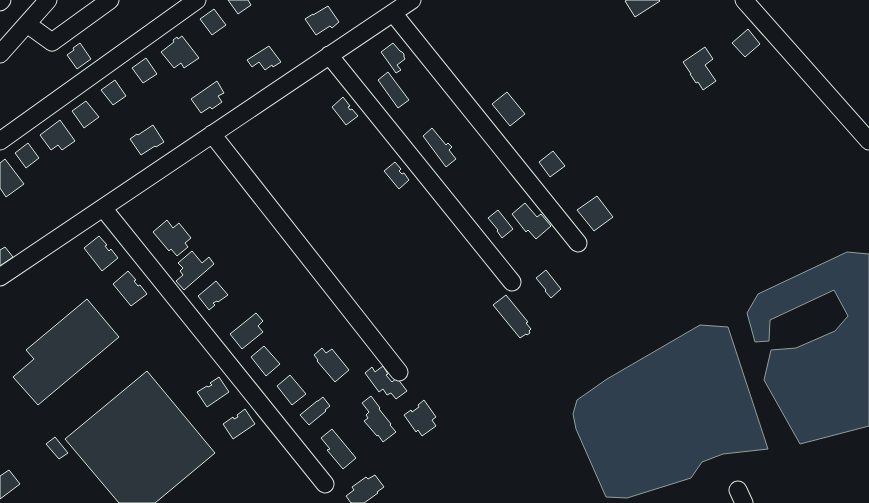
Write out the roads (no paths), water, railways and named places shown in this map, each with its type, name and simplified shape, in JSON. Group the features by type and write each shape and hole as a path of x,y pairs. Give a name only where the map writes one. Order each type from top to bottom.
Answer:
{"street":[{"path":"0,54 48,0"},
{"path":"27,24 52,42 110,0"},
{"path":"0,141 197,0"},
{"path":"0,277 412,0"},
{"path":"744,0 869,141"},
{"path":"393,13 578,243"},
{"path":"329,55 512,282"},
{"path":"212,134 399,372"},
{"path":"103,208 325,484"}],"water":[{"path":"847,252 869,254 869,426 800,444 764,380 771,350 796,348 835,331 848,316 834,290 770,320 769,341 755,342 747,313 758,294"},
{"path":"700,325 728,327 768,449 723,454 702,462 691,478 627,498 606,497 576,429 573,414 577,400 607,379"}]}
